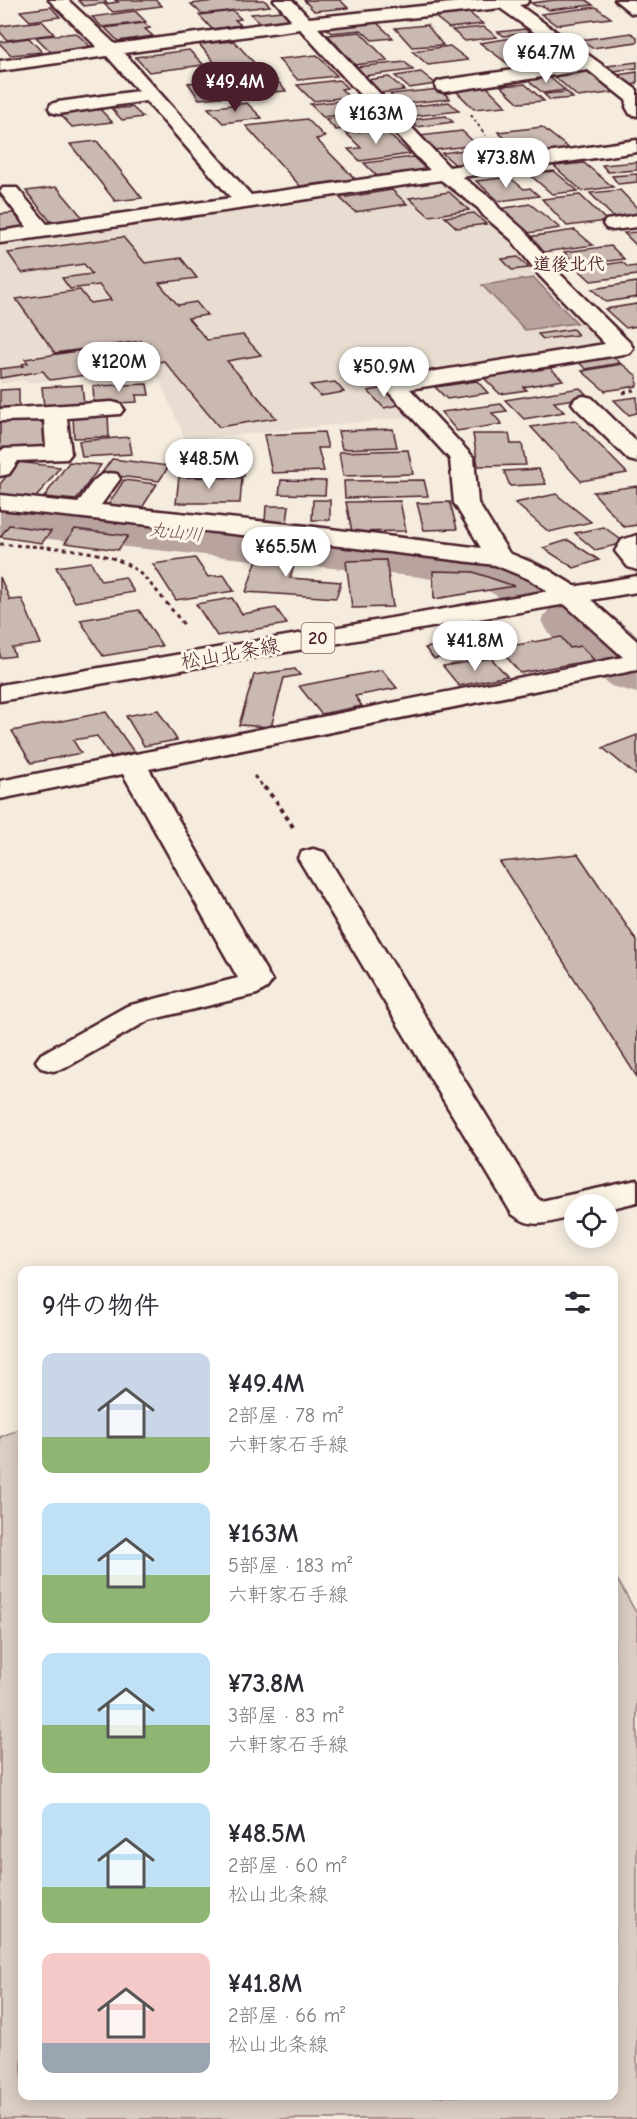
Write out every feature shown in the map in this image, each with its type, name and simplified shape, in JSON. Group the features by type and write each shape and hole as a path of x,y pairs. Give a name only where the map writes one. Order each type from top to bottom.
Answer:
{"street":[{"path":"58,0 112,51 246,202"},
{"path":"283,0 397,126 442,171 486,204 491,212 519,236 546,271 622,348 393,385 462,458 466,503 500,558"},
{"path":"624,0 637,9"},
{"path":"0,66 305,23 410,14 511,1 630,91 637,100 634,107 637,110"},
{"path":"444,86 592,64"},
{"path":"58,108 152,94"},
{"path":"0,237 637,146"},
{"path":"10,192 42,232"},
{"path":"613,224 637,221"},
{"path":"584,403 637,455"},
{"path":"3,415 112,409"},
{"path":"0,469 11,454 59,454 55,412"},
{"path":"84,512 108,479"},
{"path":"0,502 307,534 500,558 538,574 569,594 630,661"},
{"path":"637,543 631,545 628,552 637,562"},
{"name":"松山北条線","path":"0,693 637,584"},
{"path":"0,790 630,661"},
{"path":"53,1061 138,1013 246,987 256,981 132,764"},
{"path":"313,858 524,1206 535,1214 564,1208"},
{"path":"618,1195 637,1191"}],"path":[{"path":"444,86 460,101 486,136 514,165"},
{"path":"0,544 99,555 125,562 135,569 171,612 214,656"},
{"path":"231,744 277,802 313,858"}],"shaded area":[{"path":"434,179 442,180 505,237 609,342 608,349 384,383 412,417 186,440 154,369 0,384 0,241"},
{"path":"534,278 577,323 525,330 482,285"},
{"path":"18,1430 18,2100 618,2100 618,1581 637,1614 637,2119 0,2119 0,1437"}],"building":[{"path":"78,0 104,0 107,3 84,6"},
{"path":"115,0 156,0 162,6 113,12 104,4 118,2"},
{"path":"221,0 264,0 270,6 202,14 191,4"},
{"path":"304,0 340,0 348,8 314,11"},
{"path":"586,0 593,5 549,10 531,3"},
{"path":"51,7 60,17 30,21 20,11"},
{"path":"596,7 611,18 556,25 541,14"},
{"path":"135,11 146,22 102,27 92,17"},
{"path":"233,11 241,19 235,20 241,25 212,29 199,15"},
{"path":"282,11 290,20 259,23 251,14"},
{"path":"468,12 483,24 449,28 434,16"},
{"path":"42,21 54,34 7,40 0,32 0,26"},
{"path":"375,21 393,38 372,40 361,30 331,33 324,26"},
{"path":"144,23 150,28 145,29 153,36 118,41 105,28"},
{"path":"427,25 443,45 412,47 395,28"},
{"path":"484,27 497,37 465,41 452,30"},
{"path":"525,29 530,33 504,36 498,32"},
{"path":"360,32 388,61 354,65 328,35"},
{"path":"76,33 92,48 52,53 36,37"},
{"path":"631,33 637,37 637,42 592,48 580,40"},
{"path":"29,38 42,52 11,55 0,44 0,42"},
{"path":"512,38 552,68 519,72 480,43"},
{"path":"234,41 257,66 221,70 199,44"},
{"path":"450,46 468,60 428,65 412,51"},
{"path":"189,50 204,65 149,72 135,57"},
{"path":"317,55 337,76 298,80 278,59"},
{"path":"405,62 413,70 363,76 355,67"},
{"path":"637,62 637,68 614,71 607,66"},
{"path":"591,71 617,92 578,97 553,75"},
{"path":"421,72 436,84 409,88 395,76"},
{"path":"637,72 637,84 632,85 618,75"},
{"path":"273,76 286,91 199,99 188,83"},
{"path":"548,76 565,90 543,93 526,79"},
{"path":"389,77 404,90 381,93 366,80"},
{"path":"339,80 347,88 341,89 349,97 313,101 297,85"},
{"path":"525,84 544,101 519,103 501,86"},
{"path":"485,85 506,106 474,109 453,88"},
{"path":"440,89 450,99 399,104 390,94"},
{"path":"567,92 573,98 550,100 544,94"},
{"path":"359,99 364,104 356,105 364,112 323,117 310,104"},
{"path":"449,102 459,111 406,117 397,108"},
{"path":"247,103 262,118 223,123 208,108"},
{"path":"98,107 112,122 72,127 58,112"},
{"path":"132,107 143,117 122,120 112,109"},
{"path":"359,115 370,126 336,130 325,119"},
{"path":"446,116 453,122 417,127 410,120"},
{"path":"307,119 325,137 316,139 355,179 300,186 246,126"},
{"path":"542,127 571,150 525,156 498,132"},
{"path":"383,129 410,154 360,161 348,149 361,148 346,133"},
{"path":"462,131 477,145 434,150 419,136"},
{"path":"97,141 142,198 115,201 70,144"},
{"path":"478,148 495,162 458,167 442,153"},
{"path":"413,157 427,170 378,177 364,163"},
{"path":"637,162 637,170 608,172 602,165"},
{"path":"584,163 613,187 582,191 554,166"},
{"path":"554,171 578,191 552,194 529,174"},
{"path":"637,174 637,182 618,184 612,176"},
{"path":"509,177 524,189 530,188 539,196 499,201 476,181"},
{"path":"57,187 83,218 51,222 26,191"},
{"path":"392,190 407,204 355,212 340,198"},
{"path":"620,190 637,208 637,217 615,219 590,193"},
{"path":"449,192 469,210 429,216 409,198"},
{"path":"580,195 607,221 567,226 542,199"},
{"path":"530,204 560,228 528,233 499,209"},
{"path":"14,213 24,227 0,230 0,214"},
{"path":"474,213 486,224 457,228 445,217"},
{"path":"575,230 593,245 544,252 527,237"},
{"path":"637,232 637,246 624,233"},
{"path":"123,237 145,263 181,258 197,278 159,283 178,305 196,302 207,315 188,318 207,340 243,335 261,355 227,361 276,418 219,427 164,361 135,366 129,357 157,353 149,343 106,349 122,370 50,380 43,371 0,378 0,369 24,366 22,364 28,363 25,359 142,341 55,353 16,299 80,290 90,303 111,300 99,285 70,289 62,278 92,274 84,264 22,273 8,253"},
{"path":"611,246 624,259 577,265 564,252"},
{"path":"518,257 529,268 512,270 502,259"},
{"path":"622,262 628,267 637,266 637,275 591,281 578,269"},
{"path":"637,282 637,297 606,302 592,289"},
{"path":"637,304 637,326 626,328 605,309"},
{"path":"573,329 578,335 543,339 538,334"},
{"path":"611,355 620,363 586,369 577,361"},
{"path":"622,364 637,376 637,386 605,391 582,371"},
{"path":"548,366 563,380 523,387 527,390 500,394 483,377"},
{"path":"477,381 488,393 447,399 435,387"},
{"path":"335,382 344,392 320,396 310,385"},
{"path":"147,384 149,395 136,395 137,402 94,404 93,386"},
{"path":"82,385 84,404 44,407 42,387"},
{"path":"384,388 399,405 384,408 368,391"},
{"path":"580,388 589,397 554,402 564,412 524,419 505,400"},
{"path":"19,389 19,409 0,409 0,390"},
{"path":"637,397 637,413 629,415 614,400"},
{"path":"501,404 507,411 492,413 502,424 457,431 441,412"},
{"path":"108,414 109,437 74,438 73,415"},
{"path":"46,418 45,450 0,451 0,419"},
{"path":"575,420 627,473 581,481 531,427"},
{"path":"393,429 397,447 342,449 338,431"},
{"path":"324,432 328,448 318,448 324,471 272,473 264,435"},
{"path":"473,434 509,434 511,444 522,444 526,465 478,466"},
{"path":"129,437 132,454 82,457 79,441"},
{"path":"181,444 245,445 244,476 179,476"},
{"path":"408,450 413,474 343,476 339,452"},
{"path":"112,459 169,466 159,481 101,474"},
{"path":"18,462 60,467 34,500 0,496 0,484"},
{"path":"69,462 101,465 76,500 44,497"},
{"path":"539,469 546,484 510,486 504,471"},
{"path":"179,477 242,478 240,503 176,503"},
{"path":"124,480 157,484 140,511 106,508"},
{"path":"281,480 326,481 325,495 279,494"},
{"path":"424,480 428,496 345,498 344,481"},
{"path":"637,486 637,525 624,527 593,492"},
{"path":"556,494 591,522 549,532 515,503"},
{"path":"313,500 330,500 330,520 312,520"},
{"path":"400,501 406,531 352,532 346,502"},
{"path":"450,502 457,529 424,530 417,503"},
{"path":"266,506 289,506 287,522 265,522"},
{"path":"9,525 51,531 42,543 0,537"},
{"path":"604,527 625,543 595,550 575,533"},
{"path":"75,529 128,536 118,550 65,543"},
{"path":"568,540 599,560 574,568 543,548"},
{"path":"260,550 298,552 290,578 341,582 336,598 246,592"},
{"path":"195,558 208,577 224,575 234,591 176,600 153,564"},
{"path":"386,560 393,607 352,608 346,561"},
{"path":"91,562 101,581 125,577 134,592 75,602 56,567"},
{"path":"433,571 473,572 514,586 434,599"},
{"path":"0,577 10,600 22,599 41,644 12,648 15,656 0,658"},
{"path":"232,598 242,614 276,608 287,624 217,636 196,604"},
{"path":"139,610 162,646 103,656 80,620"},
{"path":"561,637 570,648 581,646 594,660 520,673 499,648"},
{"path":"472,639 482,649 434,659 425,648"},
{"path":"491,658 507,676 459,686 443,666"},
{"path":"295,669 300,675 284,678 271,727 239,725 254,675"},
{"path":"382,670 397,688 355,696 362,706 321,714 299,686"},
{"path":"158,710 177,740 144,746 126,716"},
{"path":"106,712 134,752 111,757 97,736 73,740 81,753 31,763 12,731"},
{"path":"637,735 637,776 603,748"},
{"path":"578,854 637,941 637,1077 500,862"}],"waterway":[{"name":"丸山川","path":"0,514 420,557 505,572 527,584"},
{"name":"丸山川","path":"576,621 637,671"}],"district":[{"name":"道後北代","path":"569,264"}]}
